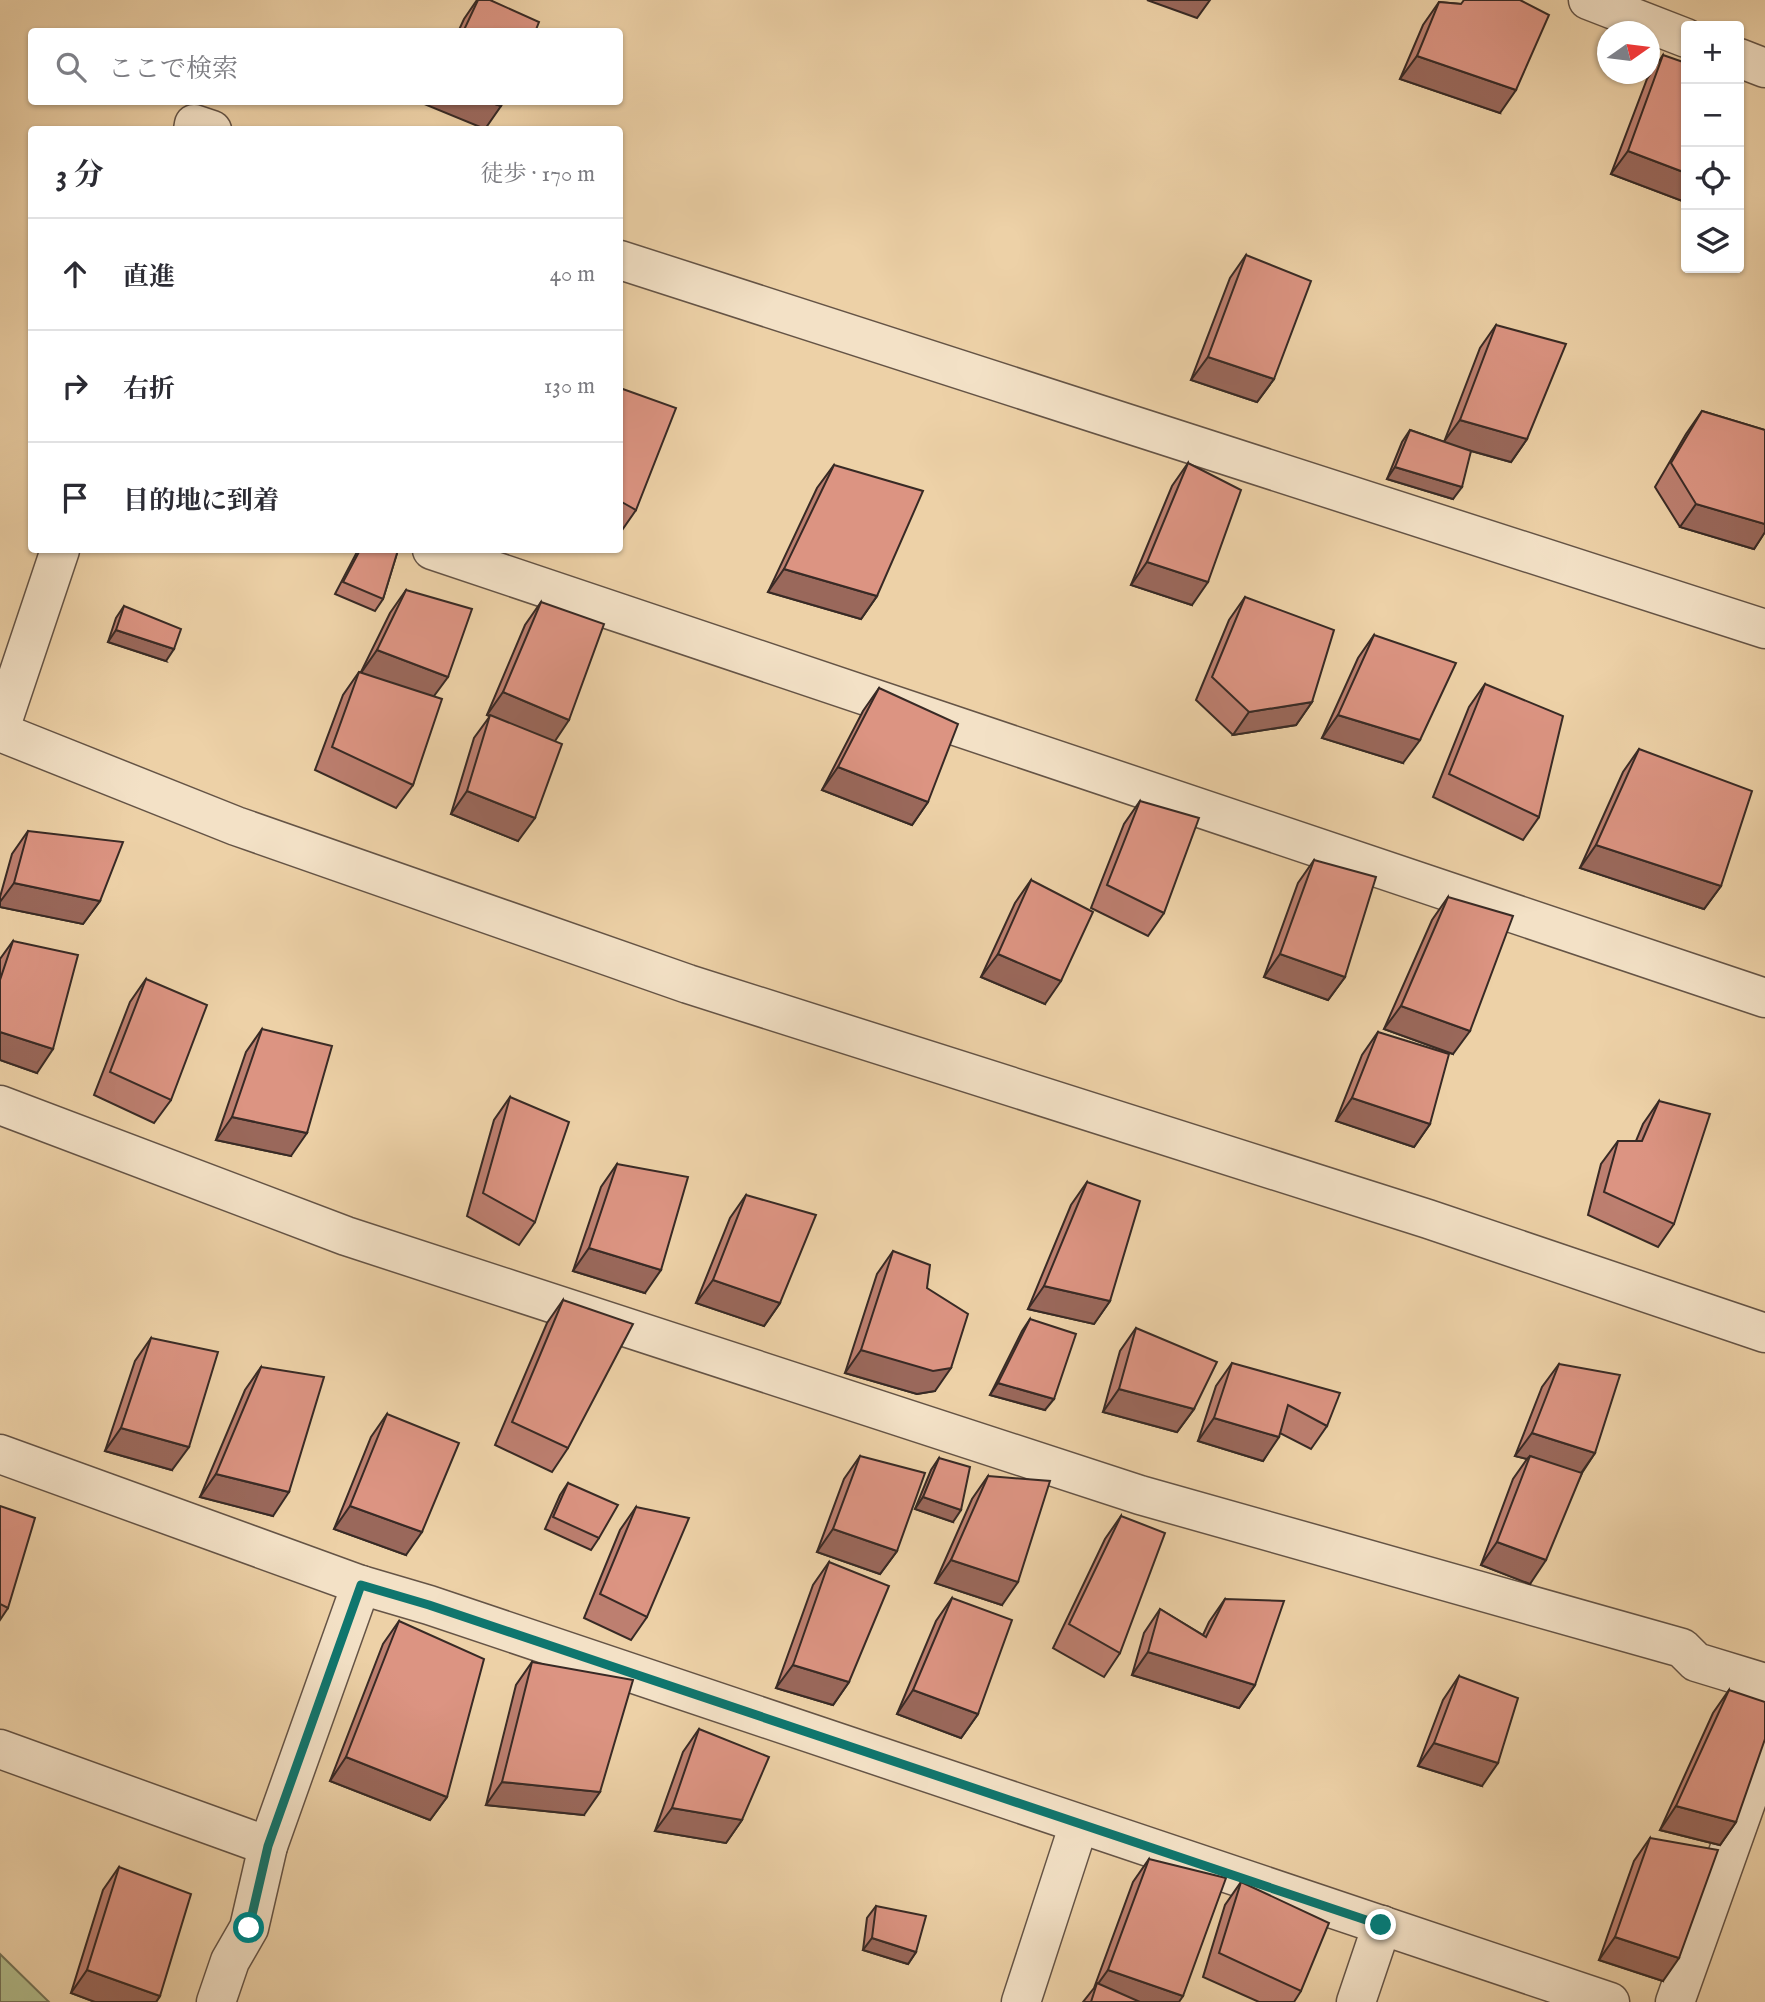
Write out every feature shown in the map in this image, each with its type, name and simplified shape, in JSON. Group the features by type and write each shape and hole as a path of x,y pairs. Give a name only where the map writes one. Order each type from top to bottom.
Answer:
{"street":[{"path":"1588,0 1681,36"},
{"path":"1744,60 1765,68"},
{"path":"623,262 1765,629"},
{"path":"59,553 0,730 236,826 688,984 1428,1219 1765,1334"},
{"path":"441,553 1765,998"},
{"path":"0,1105 373,1245 1140,1495 1682,1648 1696,1662 1765,1683"},
{"path":"0,1454 361,1585 429,1605 1610,2002"},
{"path":"216,2002 230,1961 249,1928 268,1846 361,1585"},
{"path":"0,1749 268,1846"},
{"path":"1675,2002 1765,1749"},
{"path":"1021,2002 1079,1824"},
{"path":"1356,2002 1381,1925"}],"green space":[{"path":"0,1954 49,2002 0,2002"}],"building":[{"path":"478,0 490,0 539,22 537,28 465,28"},
{"path":"1464,0 1520,0 1549,15 1516,90 1417,56 1439,2 1461,4"},
{"path":"1663,55 1681,61 1681,171 1628,151 1652,84 1660,84 1660,63"},
{"path":"1246,255 1311,281 1274,379 1208,357"},
{"path":"1496,325 1566,344 1527,439 1460,420"},
{"path":"623,389 676,408 636,510 623,503"},
{"path":"1702,411 1765,430 1765,524 1696,504 1671,463"},
{"path":"1410,430 1471,451 1462,487 1395,467"},
{"path":"1188,463 1241,490 1208,582 1147,562"},
{"path":"834,465 923,491 877,596 784,569"},
{"path":"358,553 397,553 383,599 343,582"},
{"path":"406,590 472,609 448,677 377,650"},
{"path":"1245,597 1334,630 1312,702 1249,712 1212,677"},
{"path":"541,602 604,624 569,720 503,692"},
{"path":"124,606 181,629 174,649 116,630"},
{"path":"1374,635 1456,663 1420,740 1338,715"},
{"path":"359,672 442,699 413,785 332,747"},
{"path":"1485,684 1563,716 1539,817 1449,774"},
{"path":"879,688 958,724 928,802 838,767"},
{"path":"490,715 562,744 535,818 467,791"},
{"path":"1639,749 1752,791 1721,886 1596,845"},
{"path":"1140,801 1199,818 1164,913 1107,885"},
{"path":"28,831 123,842 100,901 14,883"},
{"path":"1314,860 1376,877 1345,977 1280,954"},
{"path":"1031,880 1093,912 1061,981 998,954"},
{"path":"1448,897 1513,916 1470,1031 1401,1006"},
{"path":"13,941 78,955 53,1049 0,1032 0,980"},
{"path":"146,979 207,1005 171,1100 110,1072"},
{"path":"262,1029 332,1046 307,1133 232,1117"},
{"path":"1378,1032 1449,1054 1430,1124 1352,1098"},
{"path":"510,1097 569,1122 535,1222 483,1193"},
{"path":"1659,1101 1710,1114 1674,1224 1604,1192 1618,1141 1642,1141"},
{"path":"617,1164 688,1177 661,1270 589,1248"},
{"path":"1087,1182 1140,1201 1110,1301 1044,1286"},
{"path":"746,1195 816,1215 780,1303 713,1280"},
{"path":"893,1251 930,1265 927,1288 968,1314 951,1368 933,1371 861,1350"},
{"path":"563,1300 633,1324 568,1448 512,1422"},
{"path":"1030,1319 1076,1334 1054,1399 998,1383"},
{"path":"1136,1328 1217,1362 1194,1409 1119,1389"},
{"path":"151,1338 218,1352 189,1447 121,1428"},
{"path":"1232,1363 1340,1393 1327,1426 1288,1405 1279,1437 1214,1418"},
{"path":"1559,1364 1620,1375 1595,1453 1532,1433"},
{"path":"261,1367 324,1377 289,1492 216,1474"},
{"path":"387,1414 459,1443 422,1532 350,1506"},
{"path":"860,1456 925,1473 897,1551 833,1529"},
{"path":"1530,1456 1582,1473 1546,1560 1497,1542"},
{"path":"939,1458 970,1467 961,1510 923,1497"},
{"path":"988,1476 1050,1481 1018,1582 951,1560"},
{"path":"568,1483 618,1505 599,1538 553,1517"},
{"path":"0,1506 35,1518 8,1608 0,1604"},
{"path":"636,1507 689,1518 647,1617 600,1594"},
{"path":"1121,1516 1165,1533 1120,1653 1069,1624"},
{"path":"829,1562 889,1586 849,1682 793,1665"},
{"path":"952,1598 1012,1620 978,1714 913,1690"},
{"path":"1225,1599 1284,1601 1255,1685 1148,1652 1160,1609 1206,1637"},
{"path":"399,1621 484,1659 447,1797 346,1757"},
{"path":"532,1662 633,1680 600,1792 502,1782"},
{"path":"1459,1676 1518,1698 1498,1763 1434,1743"},
{"path":"1729,1690 1765,1702 1765,1739 1736,1822 1676,1806"},
{"path":"699,1729 769,1757 742,1820 672,1808"},
{"path":"1650,1838 1718,1850 1679,1958 1615,1937"},
{"path":"1149,1859 1226,1878 1183,1996 1108,1970"},
{"path":"119,1867 191,1894 160,1996 87,1970"},
{"path":"1241,1882 1329,1923 1301,1991 1219,1953"},
{"path":"876,1906 926,1916 916,1952 872,1938"},
{"path":"1097,1983 1140,2002 1091,2002"}],"route":[{"path":"249,1928 268,1846 361,1585 429,1605 1381,1925"}]}
